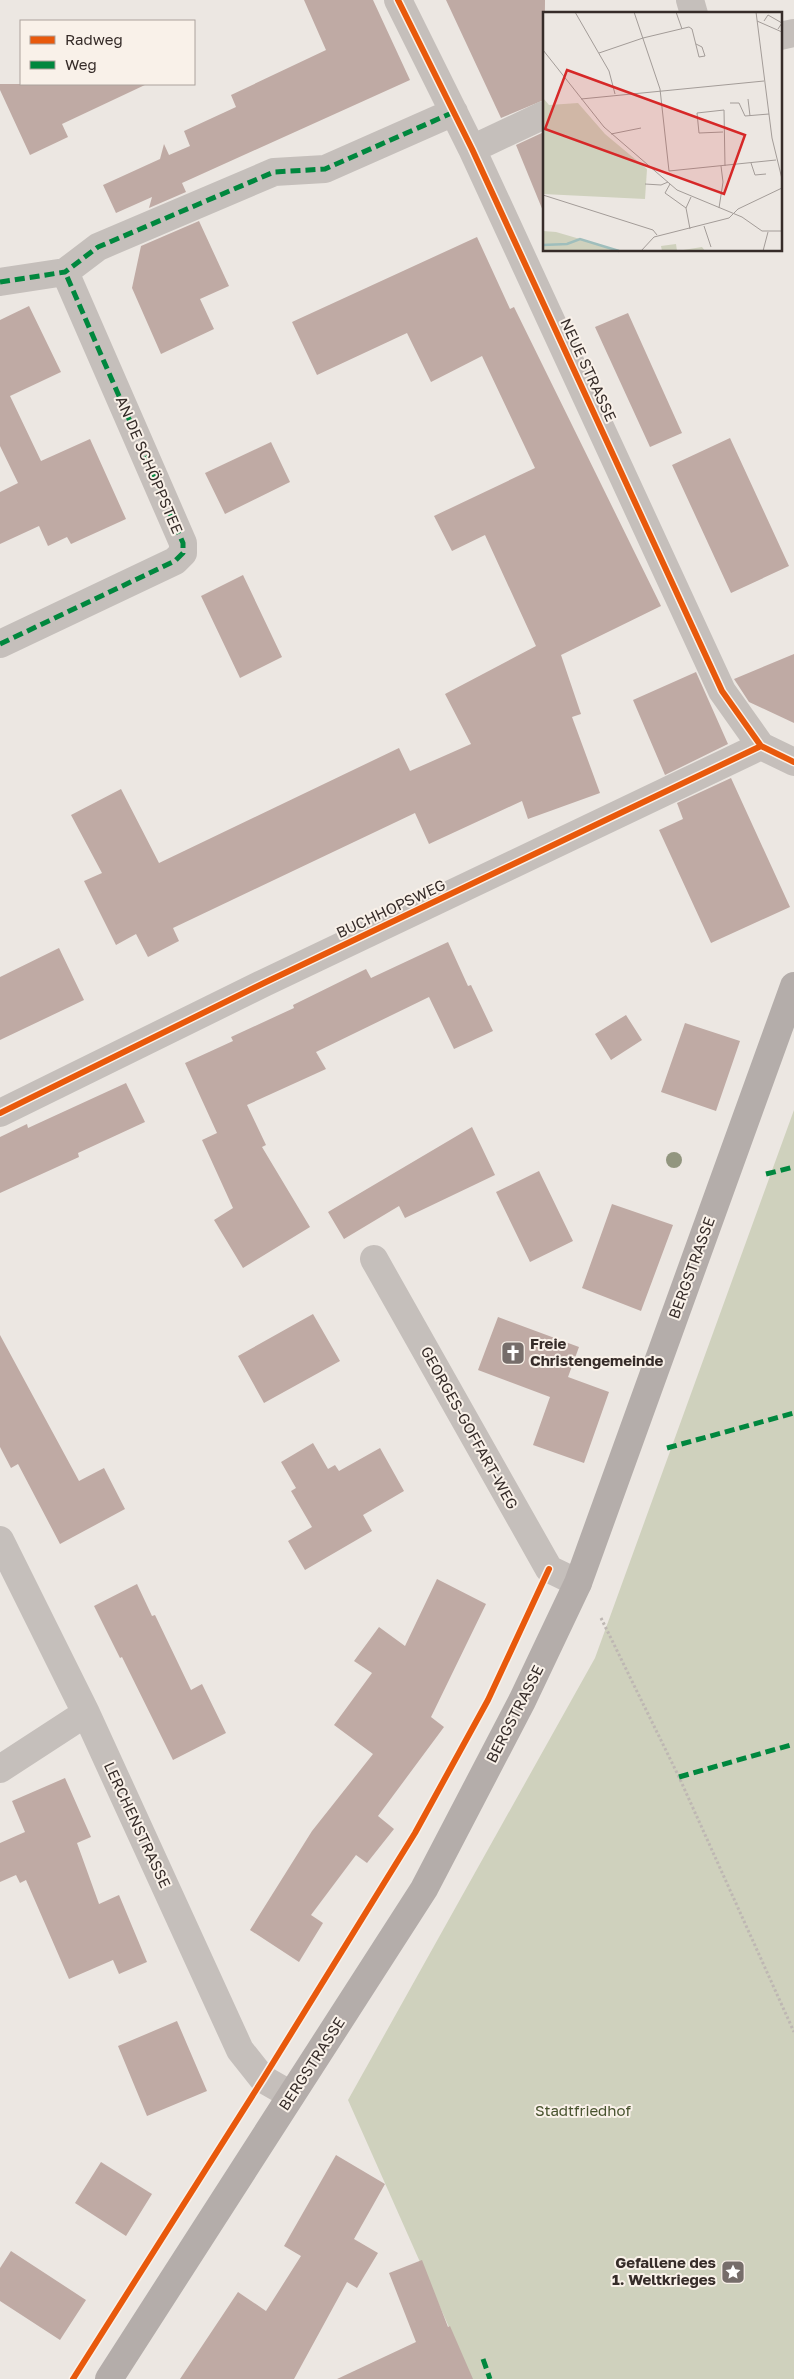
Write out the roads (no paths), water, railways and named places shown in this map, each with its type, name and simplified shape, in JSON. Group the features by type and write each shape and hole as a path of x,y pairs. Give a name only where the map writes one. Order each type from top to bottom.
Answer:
{"main road":[{"name":"BERGSTRASSE","path":"109,2379 424,1889 522,1701 578,1583 794,986"}],"street":[{"name":"NEUE STRASSE","path":"398,0 472,149 722,691 761,746"},
{"path":"0,282 65,272 98,247 274,172 324,169 454,112"},
{"path":"472,149 543,114"},
{"name":"AN DE SCHÖPPSTEE","path":"0,644 175,561 183,553 183,543 65,272"},
{"path":"761,746 794,762"},
{"name":"BUCHHOPSWEG","path":"0,1113 264,983 761,746"},
{"name":"GEORGES-GOFFART-WEG","path":"374,1259 548,1569 578,1583"},
{"name":"LERCHENSTRASSE","path":"0,1540 86,1713 240,2050 264,2079 291,2096"},
{"path":"0,1769 86,1713"}],"place":[{"name":"Freie Christengemeinde","path":"513,1353"},
{"name":"Gefallene des 1. Weltkrieges","path":"733,2272"}],"park label":[{"name":"Stadtfriedhof","path":"583,2111"}]}
